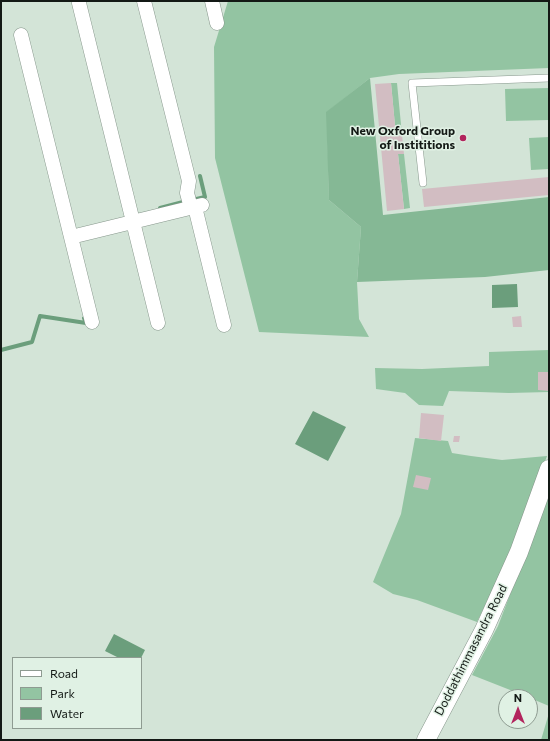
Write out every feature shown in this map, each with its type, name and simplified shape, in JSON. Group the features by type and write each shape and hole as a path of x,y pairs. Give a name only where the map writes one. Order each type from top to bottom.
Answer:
{"street":[{"path":"144,1 189,181 187,193 196,206 224,325"},
{"path":"212,1 217,23"},
{"path":"79,3 158,323"},
{"path":"21,35 92,322"},
{"path":"71,237 196,206"},
{"name":"Doddathimmasandra Road","path":"426,740 484,630 519,552 549,469"}],"lane":[{"path":"423,183 412,83 549,78"}],"green space":[{"path":"228,1 549,1 549,68 399,74 370,78 327,112 329,200 361,227 357,282 359,319 369,337 259,332 215,158 214,47"},
{"path":"391,83 397,83 402,135 396,136"},
{"path":"549,88 549,120 506,121 505,89"},
{"path":"549,137 549,169 531,170 529,138"},
{"path":"398,154 404,154 410,208 404,209"},
{"path":"549,350 549,392 509,393 449,391 443,406 419,405 405,393 376,389 375,368 422,369 489,366 489,352"},
{"path":"415,438 448,441 452,453 471,456 502,460 547,456 531,500 500,574 477,622 417,600 393,594 373,582 401,514"},
{"path":"549,493 549,706 538,701 538,689 508,689 472,675 498,626"},
{"path":"549,713 549,740 541,740"}],"shaded area":[{"path":"370,78 383,215 549,197 549,270 485,277 357,282 361,227 329,200 326,112"}],"water":[{"path":"517,284 518,307 492,308 492,285"},
{"path":"313,411 346,427 328,461 295,444"},
{"path":"114,634 145,650 142,657 117,657 105,651"}],"building":[{"path":"391,83 396,136 402,135 404,154 398,154 404,209 387,211 375,84"},
{"path":"549,177 549,195 424,207 422,189"},
{"path":"521,316 522,327 513,327 512,317"},
{"path":"538,372 549,372 549,391 538,390"},
{"path":"421,413 444,415 441,441 419,438"},
{"path":"454,436 460,436 459,442 453,442"},
{"path":"416,475 431,478 428,490 413,487"}],"waterway":[{"path":"192,200 205,197 200,176"},
{"path":"160,208 183,202"},
{"path":"1,350 32,342 40,316 86,323 84,318"}],"place":[{"name":"New Oxford Group of Instititions","path":"463,138"}]}
